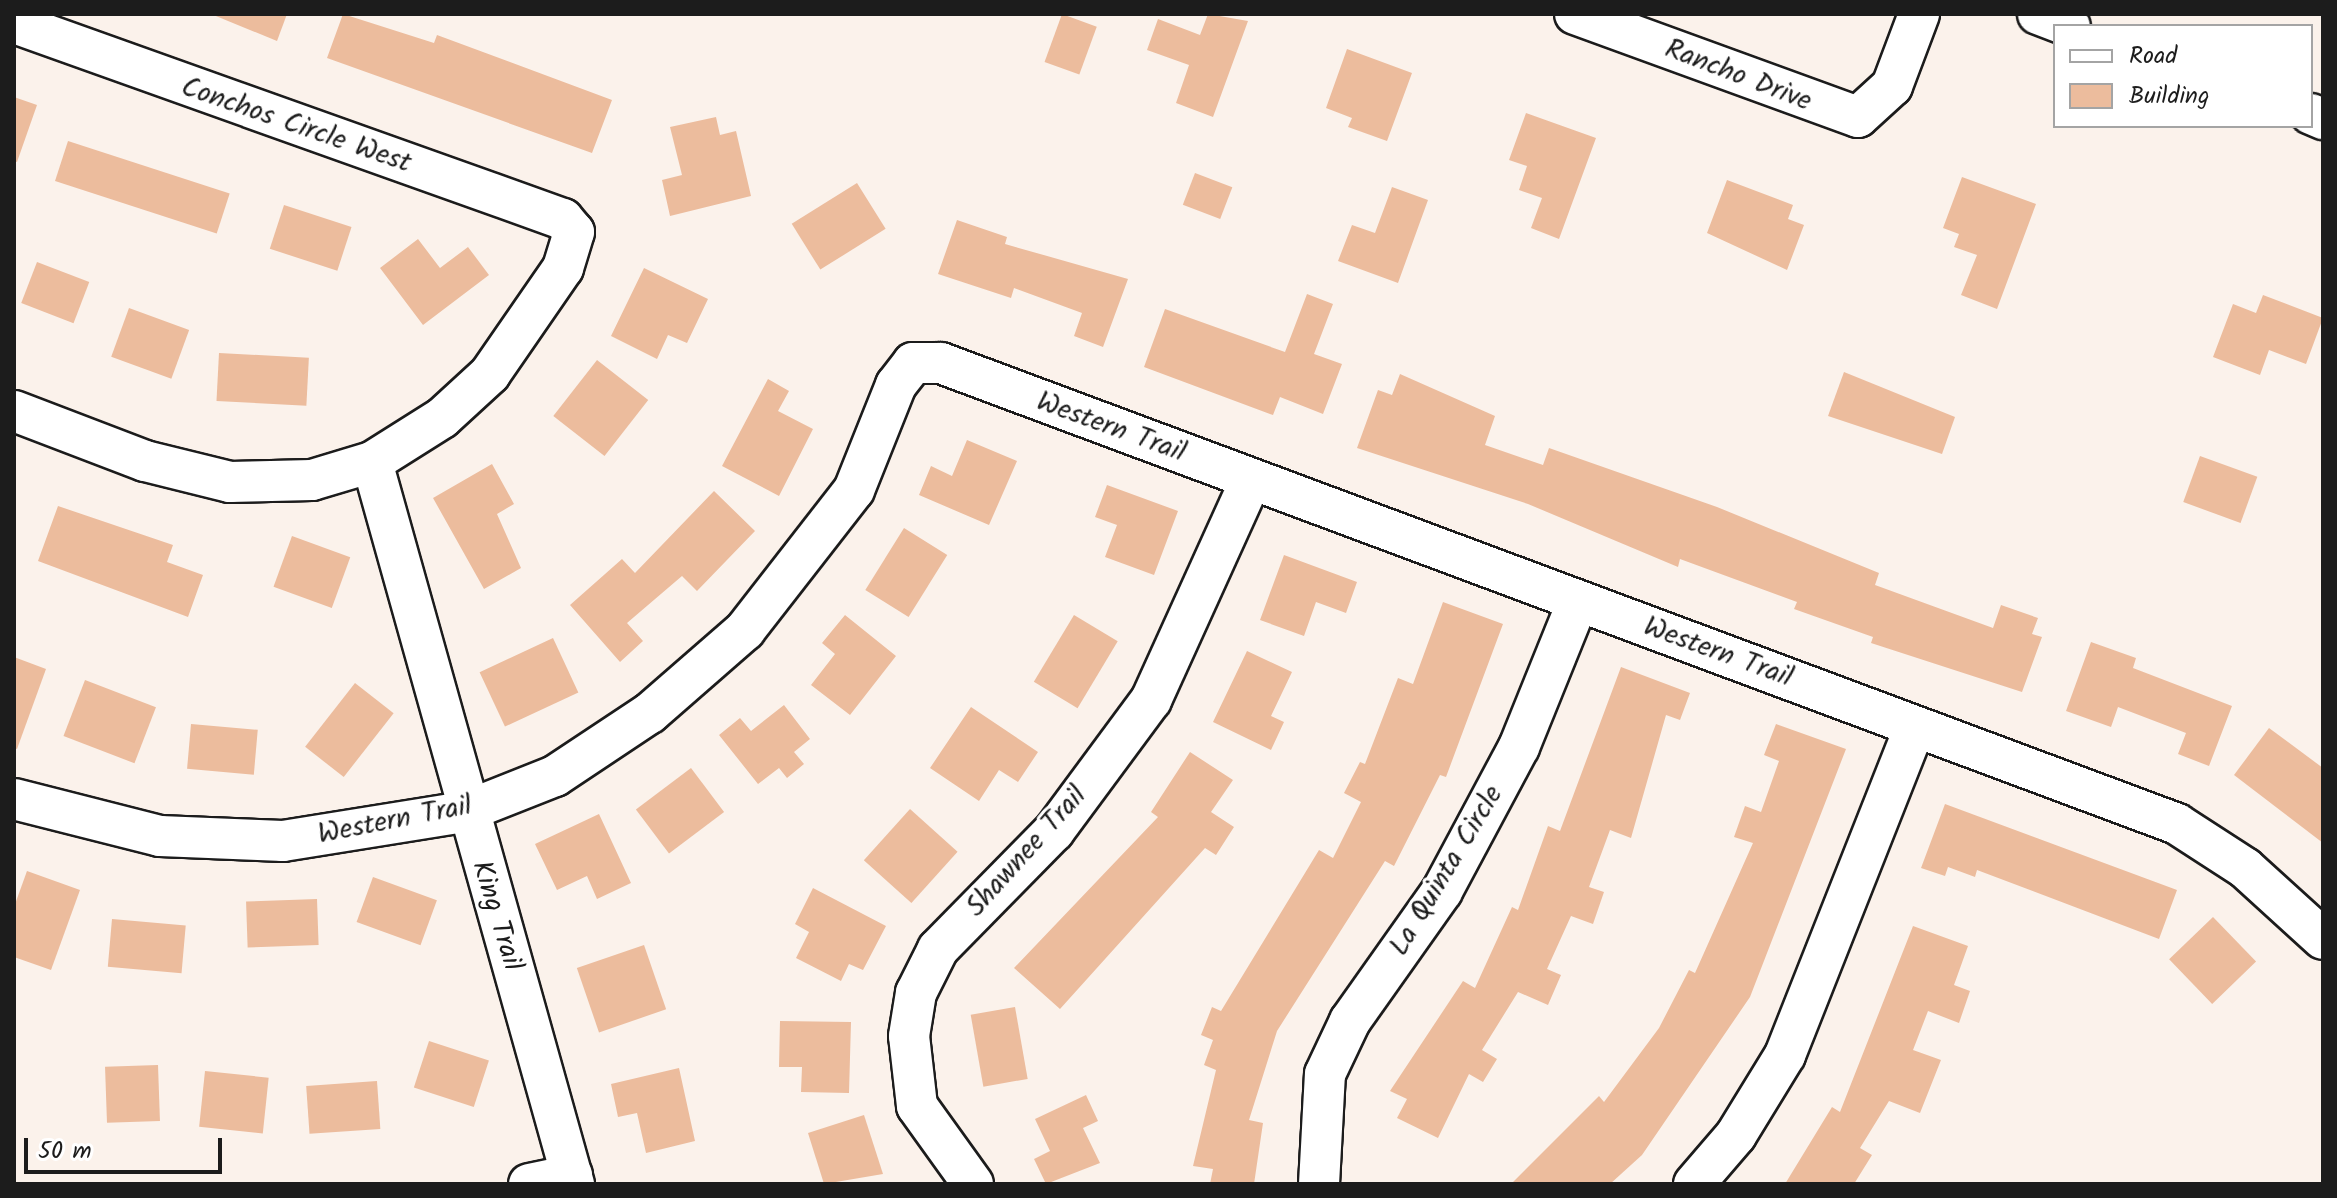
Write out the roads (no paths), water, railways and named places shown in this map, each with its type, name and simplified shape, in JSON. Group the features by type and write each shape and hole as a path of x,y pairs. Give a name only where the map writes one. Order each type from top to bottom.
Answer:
{"street":[{"name":"Rancho Drive","path":"1575,14 1858,117 1892,86 1919,14"},
{"path":"2038,14 2065,24"},
{"name":"Conchos Circle West","path":"14,23 563,219 574,232 563,268 490,374 442,418 372,462"},
{"name":"Western Trail","path":"14,799 160,836 283,841 464,812 555,776 650,713 745,630 854,490 896,385 913,363 941,363 2199,834 2323,939"},
{"path":"14,411 145,461 230,482 312,480 372,462"},
{"name":"King Trail","path":"372,462 464,812 573,1180"},
{"name":"Shawnee Trail","path":"973,1184 917,1106 909,1036 916,993 938,949 1054,831 1151,700 1251,480"},
{"name":"La Quinta Circle","path":"1319,1184 1325,1074 1350,1021 1442,891 1491,800 1578,601"},
{"path":"1694,1184 1736,1135 1785,1055 1914,729"},
{"path":"529,1184 573,1180"}]}
